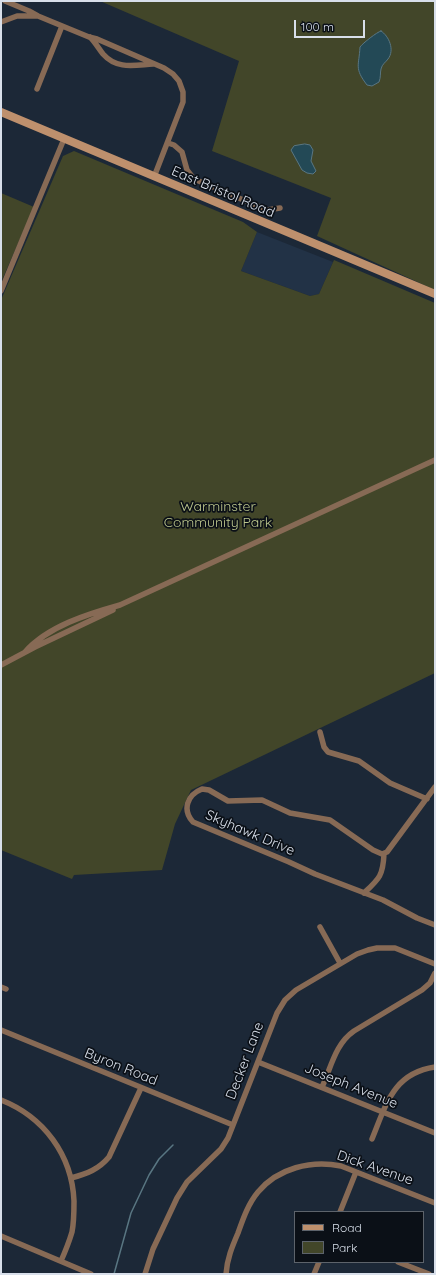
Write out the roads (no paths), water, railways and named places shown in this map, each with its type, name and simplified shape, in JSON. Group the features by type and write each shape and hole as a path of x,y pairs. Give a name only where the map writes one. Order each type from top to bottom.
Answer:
{"main road":[{"name":"East Bristol Road","path":"1,112 435,294"}],"street":[{"path":"5,1 62,26 141,57 164,68 175,76 179,81 184,98 154,177"},
{"path":"1,22 17,16 38,16"},
{"path":"37,89 62,26"},
{"path":"90,37 106,56 118,64 133,66 153,64"},
{"path":"1,291 64,139"},
{"name":"East Bristol Road","path":"168,143 174,145 182,152 189,173 198,182 267,210 280,208"},
{"path":"1,665 25,652 31,645 46,634 94,612 120,605 435,460"},
{"path":"320,732 324,747 328,752 359,761 390,783 427,800"},
{"name":"Skyhawk Drive","path":"383,854 373,850 330,820 290,813 262,800 231,802 205,788 194,793 188,800 188,814 193,822 290,862 315,874 372,896 435,925"},
{"path":"364,893 382,874 383,854 387,852 435,789"},
{"path":"320,927 340,964"},
{"name":"Decker Lane","path":"145,1274 153,1249 177,1198 187,1182 221,1149 228,1138 277,1013 285,1000 296,990 362,951 377,948 395,948 435,964"},
{"path":"322,1088 337,1049 344,1039 354,1031 422,990 430,983 435,973"},
{"name":"Byron Road","path":"1,1030 233,1125"},
{"name":"Joseph Avenue","path":"258,1062 435,1133"},
{"path":"372,1139 392,1093 402,1081 420,1070 435,1067"},
{"path":"71,1178 96,1169 104,1164 109,1157 141,1088"},
{"path":"1,1100 20,1109 42,1126 59,1148 71,1178 74,1192 73,1223 68,1245 61,1261"},
{"name":"Dick Avenue","path":"226,1274 227,1260 246,1212 258,1192 268,1182 287,1170 307,1165 335,1165 435,1203"},
{"path":"340,1211 356,1172"},
{"path":"1,1236 91,1274"},
{"path":"314,1274 319,1263"},
{"path":"401,1263 429,1274"}],"waterway":[{"path":"114,1274 131,1213 149,1175 159,1159 173,1145"}],"park label":[{"name":"Warminster Community Park","path":"218,516"}]}
